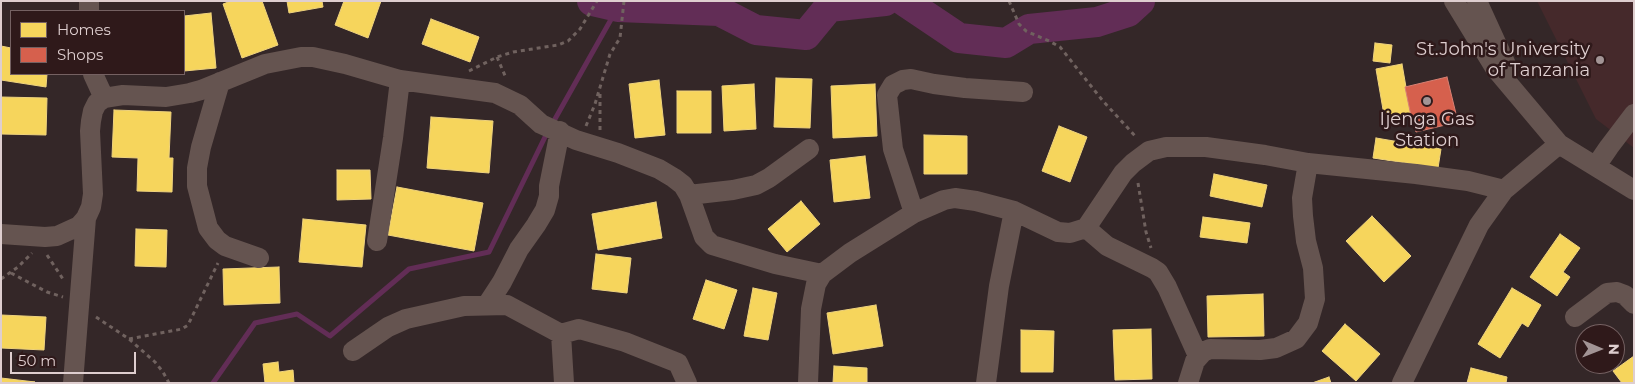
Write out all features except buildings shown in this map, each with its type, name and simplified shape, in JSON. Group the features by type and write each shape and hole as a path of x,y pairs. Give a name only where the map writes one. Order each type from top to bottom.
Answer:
{"street":[{"path":"1454,1 1495,68 1559,144 1634,190"},
{"path":"1477,1 1504,59 1518,96"},
{"path":"1,234 33,242 57,236 79,226 86,218 91,207 93,194 91,121 97,103 104,98 123,94 180,96 201,90 265,64 301,57 313,57 400,80 479,90 495,94 520,105 541,124 568,136 659,169 684,185 704,237 712,245 775,264 822,274"},
{"path":"93,75 104,98"},
{"path":"914,213 893,149 887,95 893,85 903,80 912,79 965,88 1023,92"},
{"path":"377,241 400,80"},
{"path":"220,82 201,147 197,186 208,228 217,240 225,246 259,258"},
{"path":"1596,166 1634,114"},
{"path":"486,305 506,276 519,249 545,210 549,196 549,186 568,136"},
{"path":"1402,383 1479,225 1504,190 1559,144"},
{"path":"808,383 810,309 816,284 822,274 850,253 914,213 935,203 955,198 976,201 1014,211 1058,232 1070,233 1086,228 1123,174 1141,157 1166,147 1206,147 1308,163 1468,181 1504,190"},
{"path":"689,195 733,190 756,185 810,149"},
{"path":"1188,383 1198,356 1210,349 1260,350 1276,348 1296,339 1308,323 1315,299 1313,268 1306,241 1302,198 1308,163"},
{"path":"986,383 999,286 1014,211"},
{"path":"73,383 86,218"},
{"path":"1086,228 1107,246 1158,272 1167,286 1198,356"},
{"path":"1575,317 1607,293 1617,292 1625,295 1634,304"},
{"path":"353,351 388,327 406,318 464,306 508,305 561,334 579,329 626,342 678,363 687,383"},
{"path":"561,334 564,383"}],"path":[{"path":"445,87 466,73 497,57 513,52 558,45 568,41 580,29 597,1"},
{"path":"568,136 588,122 610,54 620,38 624,1"},
{"path":"1009,1 1019,24 1026,31 1060,48 1103,101 1141,157 1141,195 1146,232 1158,272"},
{"path":"600,88 600,148"},
{"path":"1,279 27,259 33,242 49,258 79,300 155,362 169,383"},
{"path":"129,339 182,329 188,325 225,246"},
{"path":"11,273 47,292 79,300"}],"shaded area":[{"name":"St.John's University of Tanzania","path":"1537,1 1634,1 1634,148 1596,119"}],"waterway":[{"path":"592,1 618,7 719,11 756,30 806,35 829,7 885,1"},
{"path":"904,1 959,38 1006,43 1029,29 1097,22 1128,12 1140,1"},
{"path":"555,119 618,7"},
{"path":"213,383 255,323 297,314 330,336 409,269 489,252 545,137"}],"place":[{"name":"St.John's University of Tanzania","path":"1600,60"},
{"name":"Ijenga Gas Station","path":"1427,101"}]}
